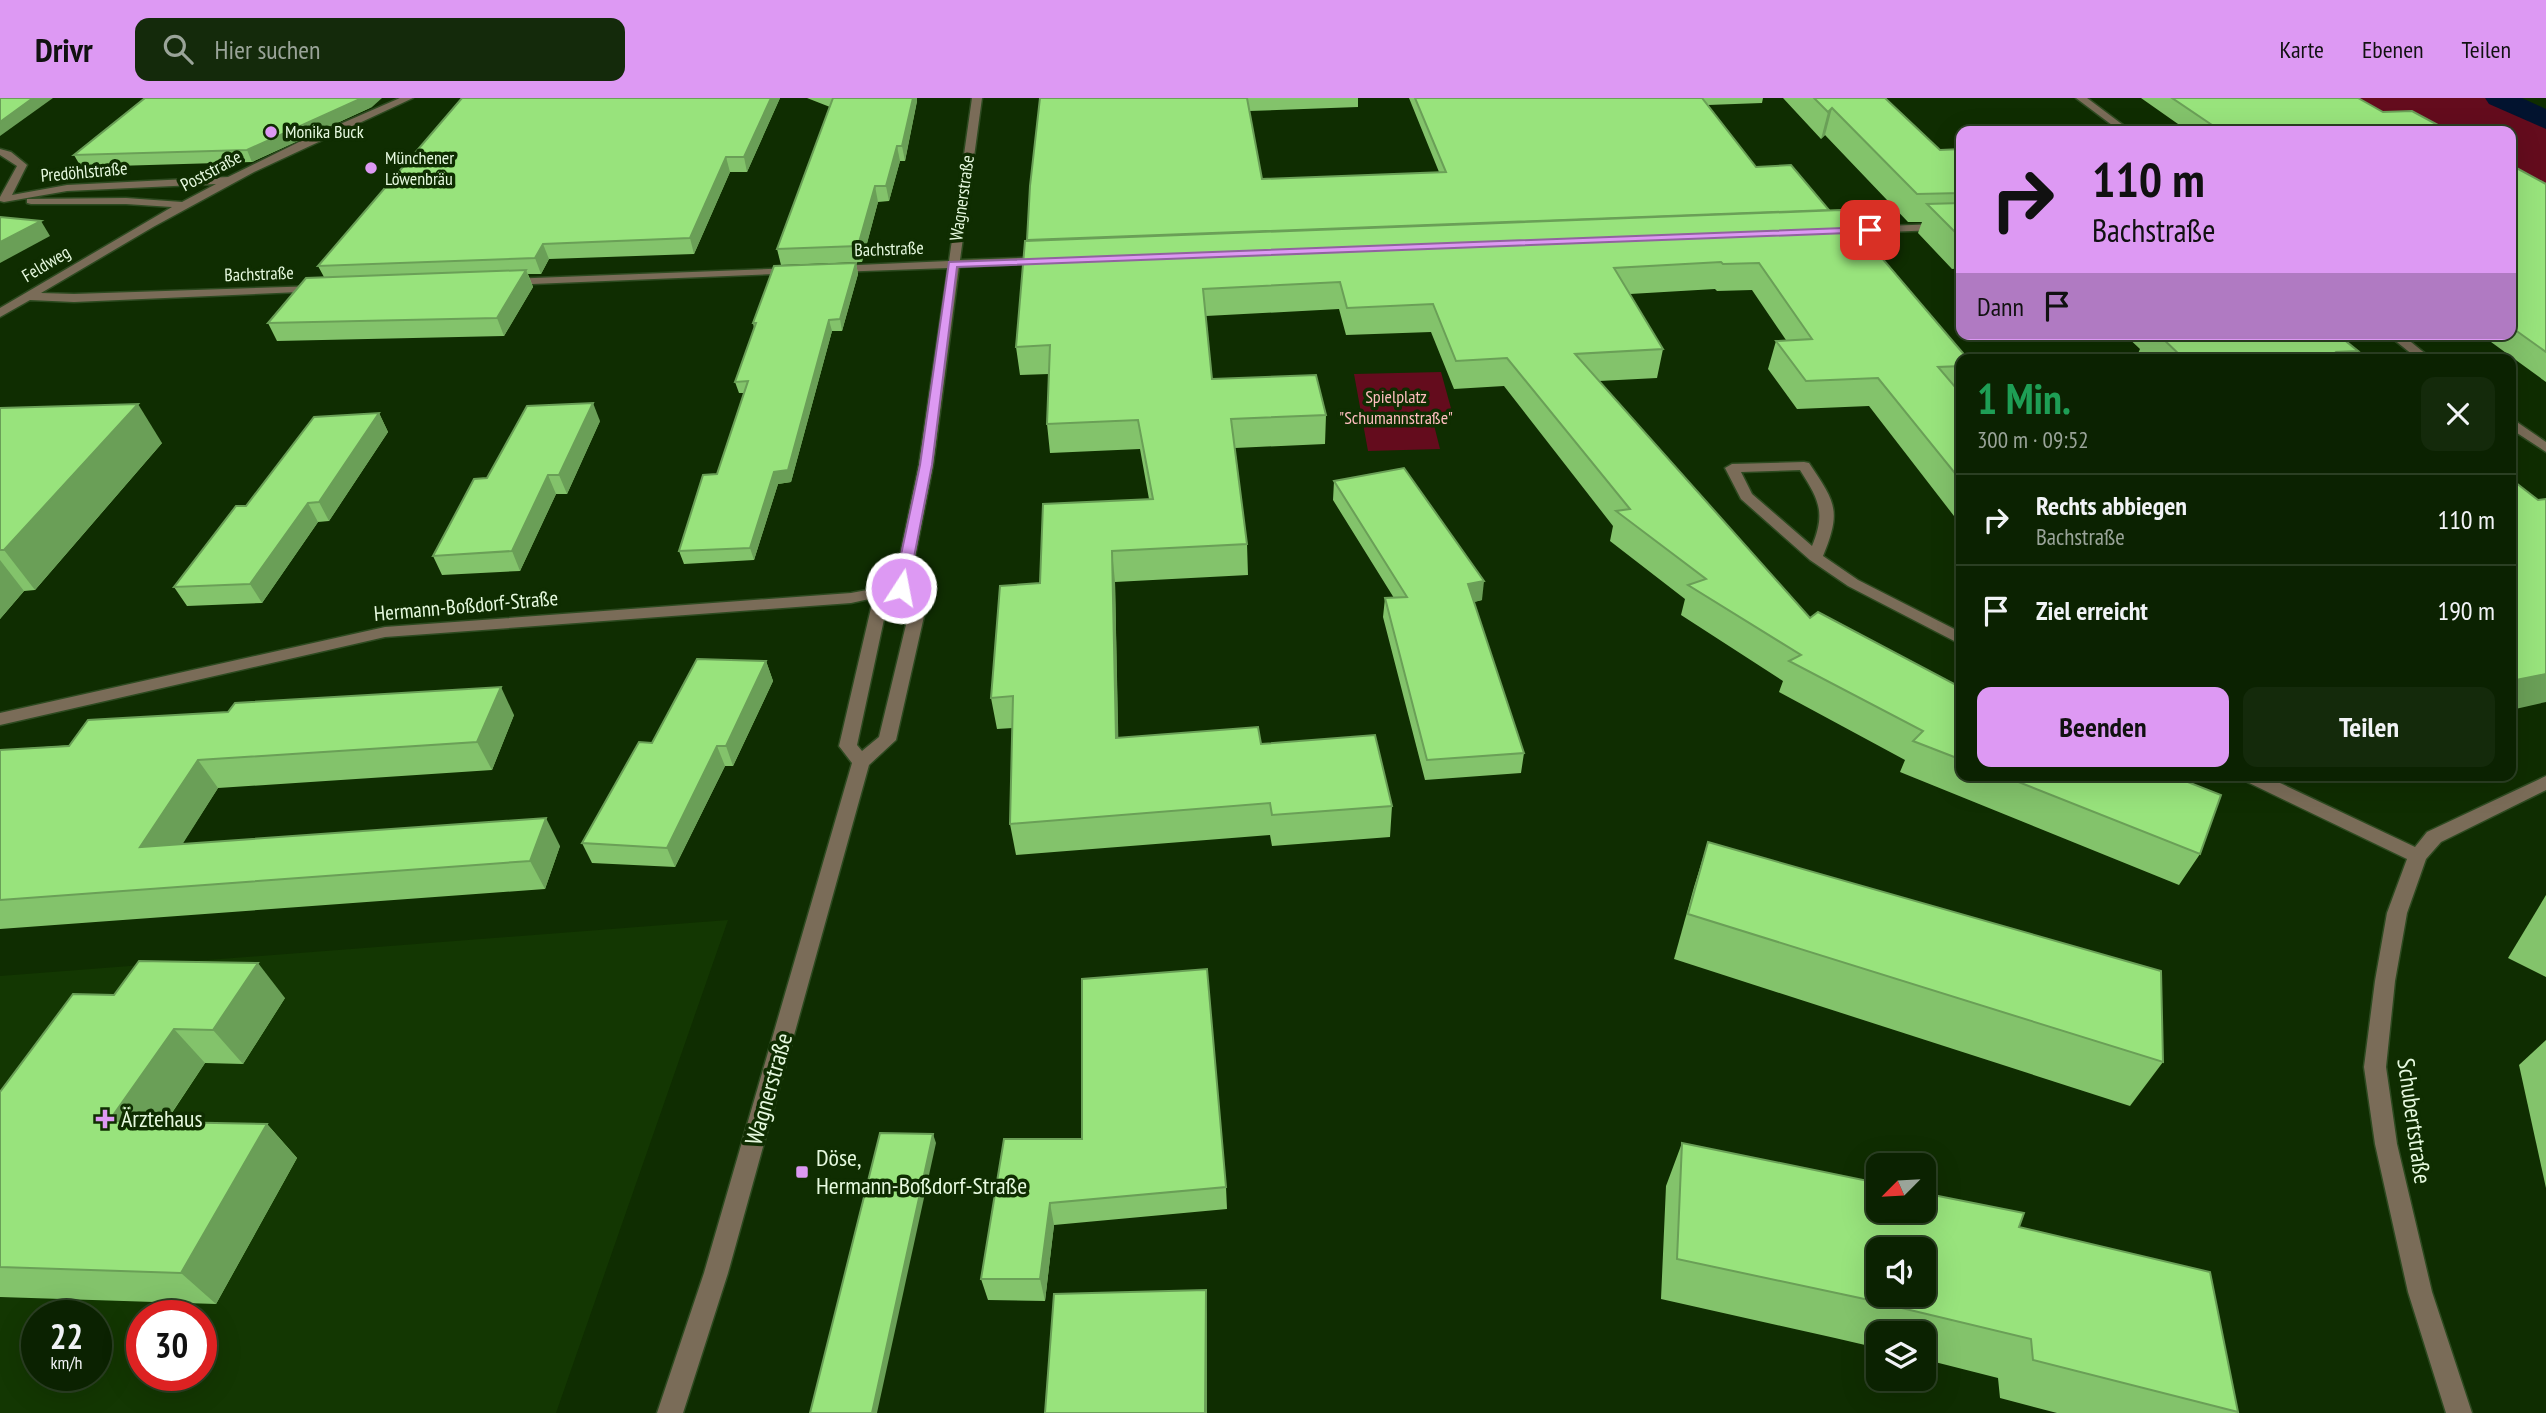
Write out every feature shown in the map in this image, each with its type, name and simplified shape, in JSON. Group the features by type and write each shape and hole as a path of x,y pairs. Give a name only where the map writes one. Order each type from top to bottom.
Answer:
{"street":[{"name":"Poststraße","path":"110,246 283,152 408,98"},
{"name":"Wagnerstraße","path":"901,588 926,465 977,98"},
{"path":"2081,98 2119,126"},
{"name":"Predöhlstraße","path":"0,152 22,165 2,200"},
{"name":"Predöhlstraße","path":"2,200 67,188 231,180"},
{"path":"2,200 52,203 126,201 184,205"},
{"path":"1819,232 1956,226"},
{"name":"Feldweg","path":"0,313 110,246"},
{"name":"Bachstraße","path":"820,270 1060,260"},
{"path":"489,282 807,270"},
{"name":"Bachstraße","path":"27,296 74,298 337,288"},
{"path":"2401,340 2419,354"},
{"path":"2516,426 2546,448"},
{"path":"1815,556 1829,525 1829,505 1804,466 1732,468 1746,496 1815,556 1853,583 1956,637"},
{"path":"901,588 919,603 887,740 861,762 848,746 879,608 901,588"},
{"name":"Hermann-Boßdorf-Straße","path":"0,719 385,632 850,598 901,588"},
{"name":"Wagnerstraße","path":"670,1413 731,1221 861,762"},
{"path":"2260,781 2418,856"},
{"name":"Schubertstraße","path":"2459,1413 2420,1292 2386,1144 2375,1067 2385,981 2397,913 2418,856 2434,837 2546,782"}],"shaded area":[{"path":"728,920 556,1413 0,1413 0,976"}],"green space":[{"path":"2358,98 2491,98 2546,124 2546,200 2516,184 2516,126 2410,126"},
{"name":"Spielplatz \"Schumannstraße\"","path":"1441,372 1452,412 1431,413 1440,449 1368,451 1354,374"}],"building":[{"path":"0,98 33,98 0,122"},
{"path":"145,98 362,98 247,150 74,155"},
{"path":"462,98 771,98 744,157 726,157 690,238 543,244 535,258 318,266"},
{"path":"833,98 913,98 902,146 897,146 886,186 875,186 858,246 777,249"},
{"path":"1040,98 1247,98 1262,179 1446,172 1415,98 1702,98 1756,167 1791,165 1829,210 1027,240"},
{"path":"1814,98 1885,98 1940,150 1956,149 1956,193 1917,194 1832,108 1828,112"},
{"path":"2172,98 2358,98 2383,112 2412,111 2440,126 2214,126"},
{"path":"2516,168 2546,184 2546,352 2516,331"},
{"path":"1956,203 1956,233 1927,204"},
{"path":"1841,210 1964,354 1956,354 1956,366 1938,367 1956,388 1956,475 1878,378 1806,381 1776,341 1812,339 1759,263 1721,262 1614,268 1663,349 1575,354 1810,618 1818,612 1956,685 1956,758 1913,741 1923,731 1789,661 1801,655 1688,585 1706,579 1616,511 1630,509 1507,358 1456,361 1433,304 1347,308 1340,282 1203,289 1212,379 1316,375 1326,415 1231,419 1247,544 1112,551 1116,738 1258,727 1261,744 1375,735 1392,806 1272,815 1270,803 1010,824 1013,696 991,698 1000,586 1040,583 1043,504 1153,499 1138,420 1047,424 1050,345 1016,347 1025,241"},
{"path":"0,217 41,221 0,242"},
{"path":"856,263 840,319 829,320 788,470 774,472 750,548 679,551 703,475 717,474 748,381 735,382 774,266"},
{"path":"526,270 497,318 268,323 306,278"},
{"path":"2164,340 2344,340 2358,351 2337,352 2339,354 2179,354"},
{"path":"593,403 559,475 548,475 512,551 433,556 474,479 487,478 527,406"},
{"path":"138,404 4,550 0,550 0,408"},
{"path":"379,413 319,502 308,503 250,584 174,587 236,506 246,506 314,417"},
{"path":"1404,468 1484,581 1468,584 1524,753 1427,760 1385,598 1407,597 1334,481"},
{"path":"2516,483 2538,500 2546,499 2546,674 2516,680"},
{"path":"697,659 766,661 726,746 717,746 667,848 582,843 639,742 652,743"},
{"path":"501,687 477,742 198,760 140,847 546,818 530,861 0,900 0,750 69,746 88,720 228,712 235,703"},
{"path":"2016,781 2185,781 2221,795 2200,854"},
{"path":"1708,842 2161,971 2163,1062 1688,914"},
{"name":"Ärztehaus","path":"139,961 258,963 213,1030 174,1029 109,1121 267,1124 181,1273 0,1267 0,1092 73,994 114,995"},
{"path":"1207,969 1226,1187 1050,1203 1040,1279 981,1279 1004,1139 1082,1139 1082,979"},
{"path":"880,1133 933,1134 872,1413 810,1413"},
{"path":"1682,1143 1866,1181 1866,1223 1936,1223 1936,1196 2024,1213 2019,1227 2210,1272 2238,1412 2033,1360 2031,1339 1898,1307 1936,1307 1936,1237 1866,1237 1866,1299 1677,1259"},
{"path":"1206,1290 1205,1413 1045,1413 1054,1294"}],"waterway":[{"path":"2499,98 2546,120"}],"place":[{"name":"Monika Buck","path":"271,132"},
{"name":"Münchener Löwenbräu","path":"371,168"},
{"name":"Ärztehaus","path":"105,1119"},
{"name":"Döse, Hermann-Boßdorf-Straße","path":"802,1172"}],"route":[{"path":"901,588 926,465 953,264 1870,230"}]}
